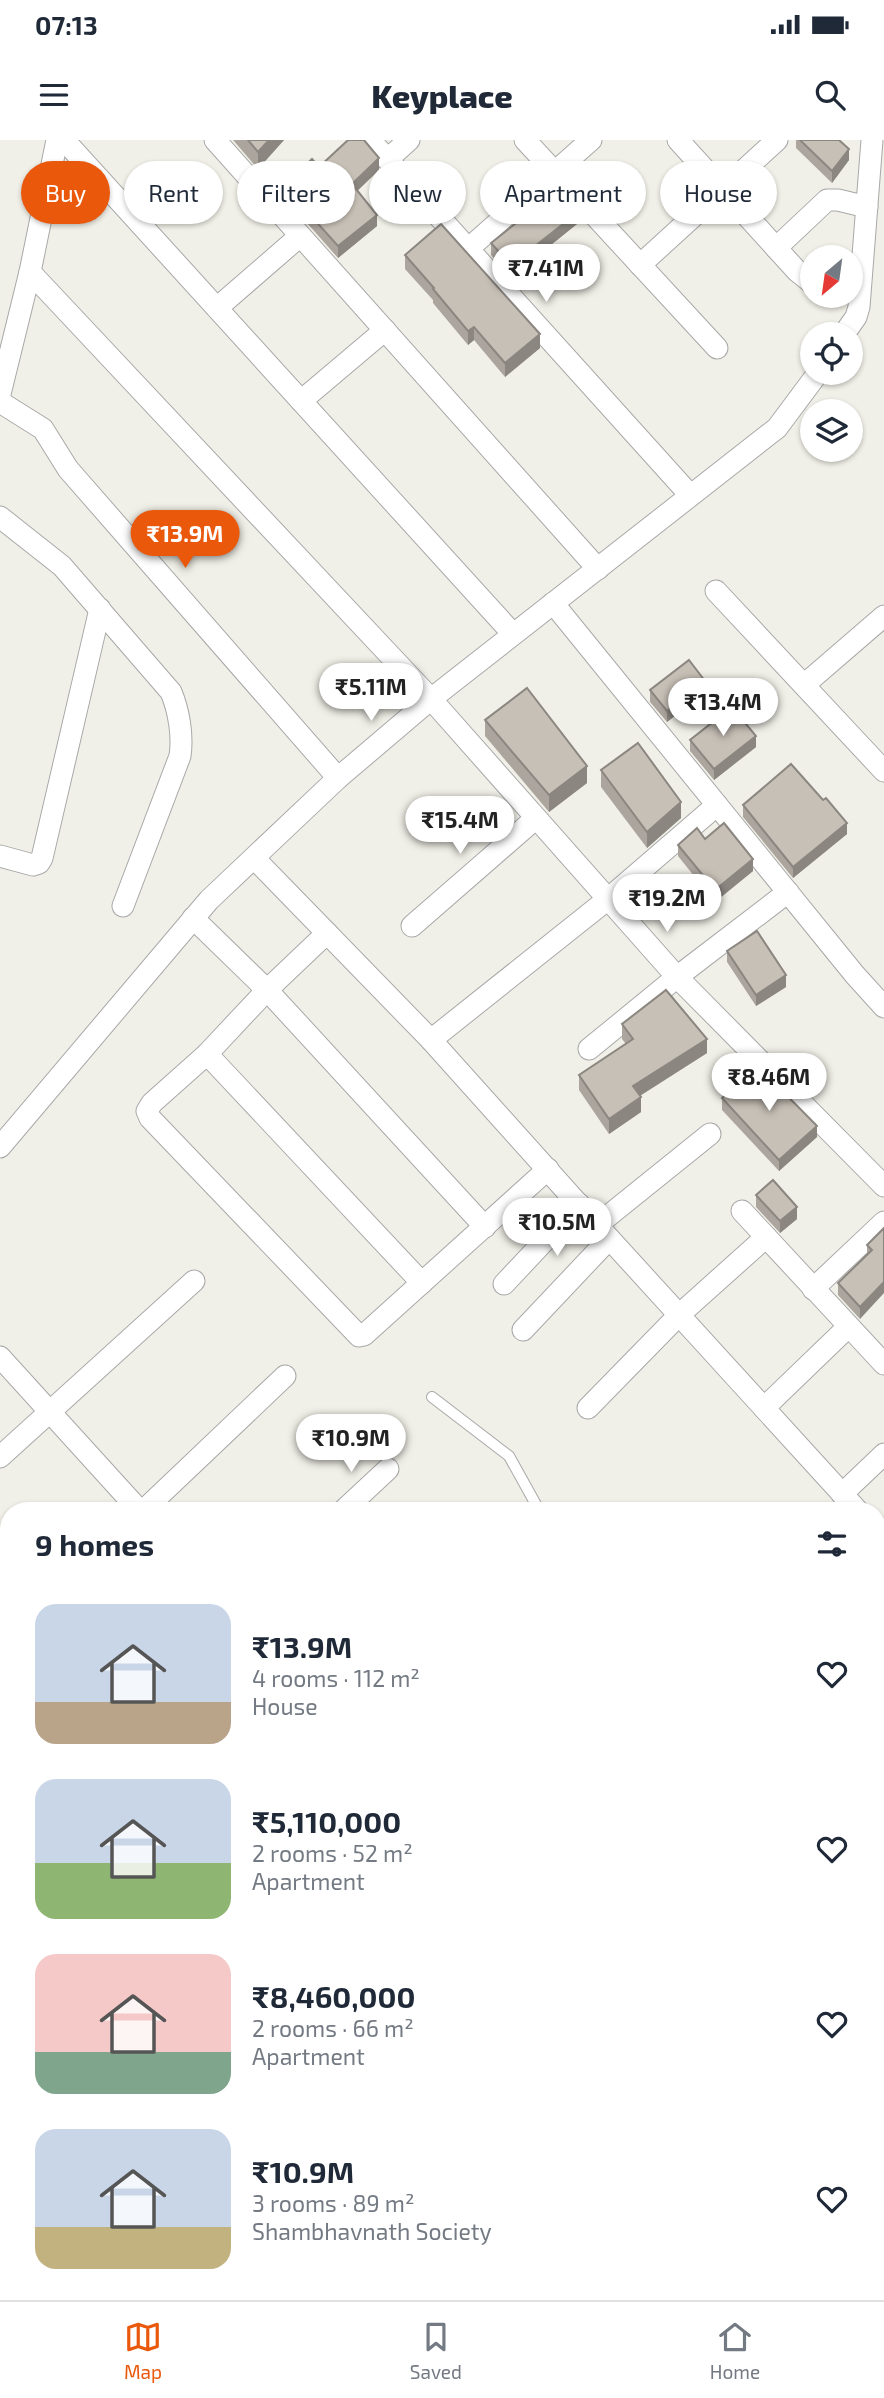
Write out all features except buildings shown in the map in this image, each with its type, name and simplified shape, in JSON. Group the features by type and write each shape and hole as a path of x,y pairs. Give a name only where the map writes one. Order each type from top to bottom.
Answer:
{"street":[{"path":"0,394 30,272 57,140"},
{"path":"64,140 513,634"},
{"path":"215,140 598,569"},
{"path":"370,140 690,495"},
{"path":"388,159 409,140"},
{"path":"525,140 545,161"},
{"path":"567,161 591,140"},
{"path":"678,140 697,161"},
{"path":"754,161 777,140"},
{"path":"861,245 875,143"},
{"path":"776,248 827,200 867,206"},
{"path":"468,249 496,224"},
{"path":"603,224 717,348"},
{"path":"640,265 685,224"},
{"path":"754,224 800,274"},
{"path":"217,308 300,236"},
{"path":"30,272 431,699 677,977 884,1186"},
{"path":"302,401 385,330"},
{"path":"0,1147 209,900 338,778 431,699 778,428 809,385"},
{"path":"0,402 43,429 68,470 338,778"},
{"path":"0,516 62,566 171,692 176,704 180,756 123,906"},
{"path":"716,591 884,771"},
{"path":"553,603 884,1007"},
{"path":"0,856 33,865 39,863 42,858 100,609"},
{"path":"804,685 884,616"},
{"path":"431,1040 608,899 718,805"},
{"path":"412,926 536,818"},
{"path":"254,858 431,1040 850,1502"},
{"path":"589,1049 788,892"},
{"path":"193,918 267,990 485,1227"},
{"path":"327,933 267,990 207,1054 152,1103 147,1111 150,1118 354,1334 364,1335 548,1169"},
{"path":"207,1054 422,1283"},
{"path":"523,1330 603,1232 710,1134"},
{"path":"504,1284 579,1204"},
{"path":"742,1211 884,1364"},
{"path":"813,1289 884,1222"},
{"path":"588,1408 679,1315 766,1237"},
{"path":"0,1457 48,1410 194,1281"},
{"path":"764,1408 848,1327"},
{"path":"0,1357 134,1502"},
{"path":"150,1502 285,1376"},
{"path":"842,1494 884,1454"},
{"path":"353,1502 388,1469"}],"lane":[{"path":"432,1397 509,1455 535,1502"}]}
